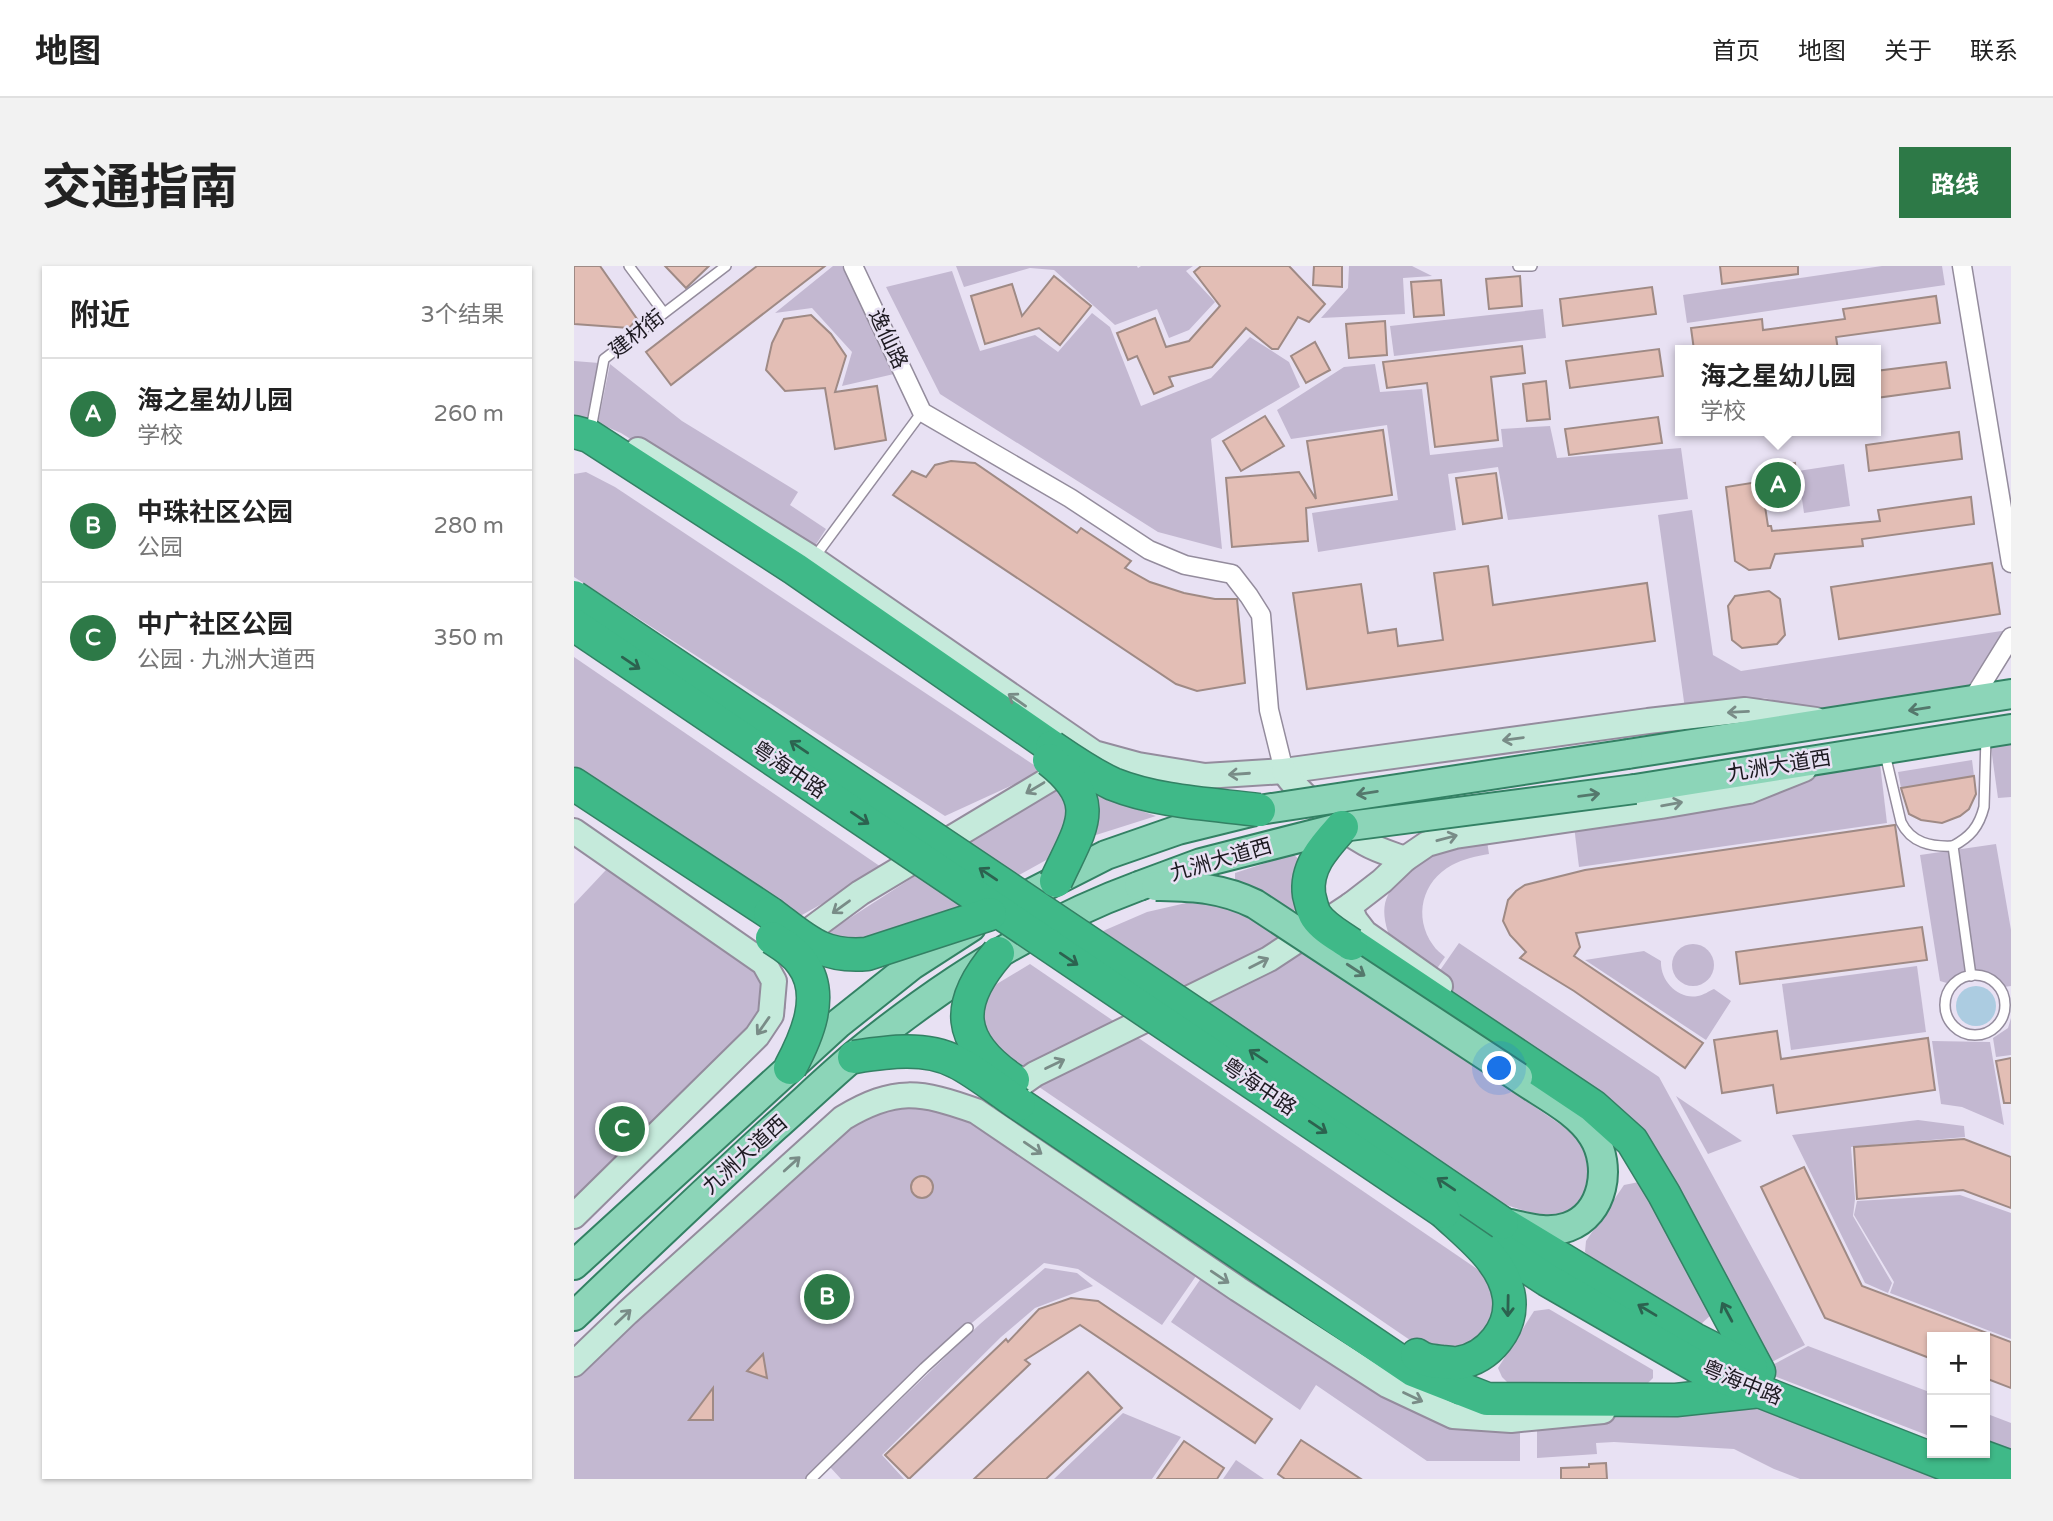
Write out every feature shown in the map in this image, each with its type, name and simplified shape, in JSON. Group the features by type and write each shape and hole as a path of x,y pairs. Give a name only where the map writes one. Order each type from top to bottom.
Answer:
{"highway":[{"path":"579,429 796,569 1048,752 1078,790 1083,806 1077,835 1056,880"},
{"path":"574,456 590,457 624,473 1048,752 1133,791 1259,810"},
{"name":"粤海中路","path":"574,597 1195,1013 1502,1223 1760,1382 1975,1471 2011,1467"},
{"name":"粤海中路","path":"574,625 1547,1280 1698,1367 1760,1382 1927,1435"},
{"path":"574,784 765,921 798,957 812,986 810,1023 790,1068"},
{"path":"574,802 765,921 825,951 867,954 990,914"},
{"path":"998,953 976,982 971,994 967,1018 969,1031 973,1041 990,1062 1026,1099 1413,1370 1487,1399 1676,1400 1760,1382 1664,1194 1632,1141 1593,1106 1367,944 1326,927 1316,916 1308,887 1309,876 1318,856 1342,827"},
{"path":"854,1057 897,1052 935,1055 956,1062 1026,1099 1424,1360 1458,1364 1481,1355 1499,1338 1509,1315 1509,1295 1491,1258 1444,1212"}],"main road":[{"path":"579,429 623,441 813,559 1094,753 1138,765 1205,776 1284,771 1745,710 1830,722"},
{"name":"九洲大道西","path":"574,1265 839,1023 912,965 990,914 1118,851 1178,830 1259,810 2011,694"},
{"name":"九洲大道西","path":"574,1316 728,1170 854,1057 917,1008 998,953 1099,900 1201,863 1342,827 1635,789 1998,731"},
{"path":"764,963 860,893 1094,753"},
{"path":"976,1111 996,1101 1034,1074 1269,959 1351,905 1427,844 1455,836 1749,791 1833,757"},
{"path":"1284,771 1292,783 1316,806 1361,840 1405,859"},
{"path":"574,831 764,963 774,981 771,1015 757,1036 574,1216"},
{"path":"1367,944 1382,881"},
{"path":"1139,886 1215,889 1255,904 1579,1118 1601,1151 1603,1166 1602,1185 1597,1202 1587,1216 1569,1227 1544,1231 1502,1223"},
{"path":"1351,905 1352,913 1365,933 1367,944"},
{"path":"574,1364 843,1118 866,1104 891,1096 919,1095 943,1099 976,1111 1238,1289 1387,1385 1453,1416 1511,1420 1589,1414 1676,1400"}],"street":[{"name":"逸仙路","path":"853,266 922,412"},
{"path":"1962,266 2011,563"},
{"path":"922,412 1070,498 1149,550 1185,565 1232,574 1261,615 1269,710 1284,771"},
{"path":"1972,700 2011,637"}],"lane":[{"path":"629,266 664,313"},
{"name":"建材街","path":"579,429 604,359 726,266"},
{"path":"1518,266 1532,266"},
{"path":"813,559 922,412"},
{"path":"1884,749 1905,830 1920,842 1935,847 1953,846 1966,839 1982,818 1998,731"},
{"path":"1953,846 1971,976"},
{"path":"1980,976 1989,979 2003,993 2006,1021 1987,1033 1977,1035 1958,1030 1947,1013 1945,1003 1948,994 1961,979 1980,976"},
{"path":"811,1479 968,1328"}],"shaded area":[{"path":"833,266 842,266 894,374 842,386 852,352 812,308 775,313"},
{"path":"956,266 1193,266 1186,271 1215,302 1189,330 1169,338 1157,309 1115,325 1054,270 1030,268 964,287"},
{"path":"1349,266 1412,266 1432,276 1403,278 1405,314 1321,318 1348,288"},
{"path":"1882,266 1942,266 1945,285 1687,323 1683,295"},
{"path":"952,271 980,351 1035,335 1058,352 1092,313 1110,327 1141,406 1211,378 1250,337 1289,362 1300,387 1211,439 1222,549 1158,532 940,394 886,287"},
{"path":"1543,309 1546,338 1394,356 1390,326"},
{"path":"574,361 599,363 586,423 574,422"},
{"path":"610,364 682,421 798,492 790,505 826,529 811,552 621,433 598,423"},
{"path":"1375,364 1380,392 1422,389 1430,455 1503,447 1501,429 1550,426 1557,458 1681,448 1688,499 1508,520 1498,467 1448,474 1456,530 1318,552 1312,513 1398,500 1387,425 1291,439 1277,410 1344,367"},
{"path":"1844,464 1850,506 1804,513 1798,471"},
{"path":"586,472 615,487 1043,771 945,816 574,577 574,474"},
{"path":"1692,510 1713,655 1741,671 2008,630 1964,694 1830,713 1764,698 1685,709 1658,515"},
{"path":"574,657 884,869 793,920 574,766"},
{"path":"2011,738 2011,797 1998,798 1990,741"},
{"path":"1879,755 1887,823 1579,867 1574,826 1834,762"},
{"path":"1972,760 1974,776 1901,788 1898,772"},
{"path":"1056,785 1066,805 1069,834 1048,859 926,927 867,946 822,936"},
{"path":"1092,794 1156,816 1096,835"},
{"path":"1487,841 1489,854 1465,859 1442,872 1434,880 1424,900 1422,912 1427,934 1445,957 1436,970 1390,938 1386,926 1386,899 1395,884 1427,856"},
{"path":"1996,844 2011,930 2011,986 2004,987 1991,977 1978,973 1964,975 1950,984 1940,981 1920,855"},
{"path":"621,854 782,972 786,1008 767,1038 574,1221 574,904"},
{"path":"1293,854 1302,862 1292,884 1295,910 1291,912 1261,891 1235,881 1235,873"},
{"path":"1186,903 1222,905 1265,922 1573,1133 1596,1156 1591,1184 1570,1214 1544,1217 1497,1202 1103,931 1147,912"},
{"path":"1459,943 1659,1077 1805,1345 1762,1367 1589,1090 1434,979"},
{"path":"1693,944 1708,950 1714,965 1708,980 1693,986 1678,980 1672,965 1678,950"},
{"path":"1644,951 1661,961 1667,982 1677,992 1698,996 1714,989 1731,1001 1706,1040 1585,960"},
{"path":"1030,964 1483,1273 1498,1298 1490,1331 1462,1354 1429,1353 1007,1065 978,1030 985,991"},
{"path":"1917,966 1926,1032 1791,1050 1782,984"},
{"path":"2011,1018 2011,1055 1996,1057 1993,1038 2008,1028"},
{"path":"1932,1041 1990,1042 2004,1125 1962,1107 1941,1104"},
{"path":"1676,1096 1742,1141 1708,1154"},
{"path":"942,1100 1203,1266 1162,1325 1078,1269 1044,1263 967,1327 810,1479 574,1479 574,1369 867,1105"},
{"path":"1918,1120 1964,1126 1965,1137 1851,1147 1855,1199 1853,1216 1892,1283 1888,1293 1865,1283 1792,1135"},
{"path":"1639,1182 1712,1306 1711,1315 1701,1324 1585,1252 1586,1241 1624,1185"},
{"path":"1960,1195 2011,1213 2011,1339 1890,1293 1894,1282 1854,1215 1857,1201"},
{"path":"1045,1268 1077,1273 1093,1286 1035,1308 1001,1337 882,1455 904,1479 841,1479 830,1467 980,1324"},
{"path":"1204,1274 1383,1390 1520,1427 1520,1461 1427,1461 1316,1385 1300,1410 1171,1322"},
{"path":"1549,1309 1653,1370 1653,1378 1645,1386 1513,1388 1502,1377 1498,1368 1534,1311"},
{"path":"1808,1346 1927,1391 1927,1435 1761,1371"},
{"path":"1760,1396 1963,1479 1800,1479 1734,1449 1614,1442 1596,1443 1597,1454 1537,1458 1537,1424"},
{"path":"1123,1413 1181,1437 1152,1479 1054,1479"},
{"path":"1990,1415 2011,1423 2011,1467 1990,1456"},
{"path":"1236,1460 1264,1479 1223,1479"}],"water":[{"path":"1976,986 1984,987 1990,992 1995,998 1995,1014 1990,1020 1984,1025 1976,1026 1968,1025 1962,1020 1957,1014 1956,1006 1957,998 1962,992 1968,987"}],"building":[{"path":"574,266 600,266 637,319 629,328 574,324"},
{"path":"665,266 709,266 686,288"},
{"path":"757,266 825,266 671,385 646,352"},
{"path":"1201,266 1289,266 1325,304 1309,322 1298,317 1278,349 1272,349 1246,328 1212,367 1169,377 1173,386 1154,394 1137,356 1128,360 1117,333 1155,318 1166,347 1189,341 1220,306 1194,272"},
{"path":"1314,266 1342,266 1342,287 1313,285"},
{"path":"1720,266 1798,266 1798,274 1722,284"},
{"path":"1054,276 1091,306 1060,345 1039,328 985,344 971,296 1012,284 1022,316"},
{"path":"1520,276 1522,306 1489,309 1486,279"},
{"path":"1441,280 1444,315 1414,317 1411,282"},
{"path":"1652,287 1656,314 1563,326 1560,299"},
{"path":"1936,296 1940,323 1836,337 1837,345 1693,345 1691,328 1762,319 1763,330 1845,319 1843,309"},
{"path":"811,315 831,334 846,356 835,392 877,386 886,440 835,449 825,388 785,391 766,370 772,343 784,319"},
{"path":"1385,321 1387,355 1349,358 1346,324"},
{"path":"1315,342 1330,370 1306,383 1291,356"},
{"path":"1522,346 1525,373 1491,377 1498,440 1435,447 1427,383 1387,388 1383,362"},
{"path":"1659,349 1663,376 1570,388 1566,361"},
{"path":"1946,362 1950,388 1881,397 1881,370"},
{"path":"1546,381 1550,419 1527,421 1523,384"},
{"path":"1265,416 1284,446 1241,471 1223,441"},
{"path":"1658,417 1662,443 1569,455 1565,429"},
{"path":"1383,430 1392,495 1306,508 1308,541 1232,547 1226,478 1299,472 1316,499 1307,441"},
{"path":"1959,432 1962,459 1869,471 1866,445"},
{"path":"951,461 975,463 1077,533 1081,528 1131,561 1125,568 1150,582 1184,593 1215,599 1237,599 1245,683 1197,691 1176,684 893,495 912,471 926,477 935,465"},
{"path":"1795,463 1799,495 1764,500 1768,526 1771,526 1772,531 1880,521 1878,510 1971,497 1974,524 1862,539 1863,546 1775,554 1770,568 1749,570 1735,561 1726,487 1758,482 1757,475 1765,474 1764,468"},
{"path":"1496,473 1502,518 1463,524 1456,478"},
{"path":"1992,563 2000,614 1839,639 1831,587"},
{"path":"1488,566 1493,605 1647,583 1655,641 1307,689 1293,593 1361,584 1368,633 1396,629 1398,646 1443,640 1434,573"},
{"path":"1769,591 1780,599 1785,635 1777,644 1742,648 1732,640 1728,606 1735,596"},
{"path":"1974,776 1976,794 1969,809 1960,816 1942,823 1921,820 1909,814 1901,788"},
{"path":"1895,825 1904,886 1576,933 1580,947 1574,956 1703,1043 1685,1068 1574,991 1520,958 1526,952 1510,935 1503,921 1508,900 1525,885 1585,870"},
{"path":"1922,927 1927,960 1740,984 1736,952"},
{"path":"1777,1031 1781,1059 1928,1038 1935,1090 1777,1113 1773,1085 1722,1093 1714,1040"},
{"path":"2011,1058 2011,1103 2004,1103 1996,1061"},
{"path":"1964,1139 2011,1157 2011,1208 1963,1190 1857,1199 1854,1147"},
{"path":"1804,1167 1862,1286 1984,1332 1927,1332 1927,1357 1825,1318 1761,1187"},
{"path":"922,1176 930,1179 933,1187 930,1195 922,1198 914,1195 911,1187 914,1179"},
{"path":"1071,1298 1098,1301 1272,1419 1255,1443 1080,1325 1025,1360 1030,1364 909,1479 885,1455 1006,1339 1008,1342 1039,1309"},
{"path":"1990,1334 2011,1342 2011,1388 1990,1380"},
{"path":"763,1354 767,1378 747,1371"},
{"path":"1088,1372 1122,1408 1046,1479 974,1479"},
{"path":"713,1388 713,1420 689,1420"},
{"path":"1301,1440 1361,1479 1285,1479 1278,1474"},
{"path":"1184,1441 1224,1468 1217,1479 1157,1479"},
{"path":"1606,1463 1607,1479 1561,1479 1561,1468"}],"place":[{"name":"海之星幼儿园","path":"1778,485"},
{"name":"中广社区公园","path":"622,1129"},
{"name":"中珠社区公园","path":"827,1297"}]}
